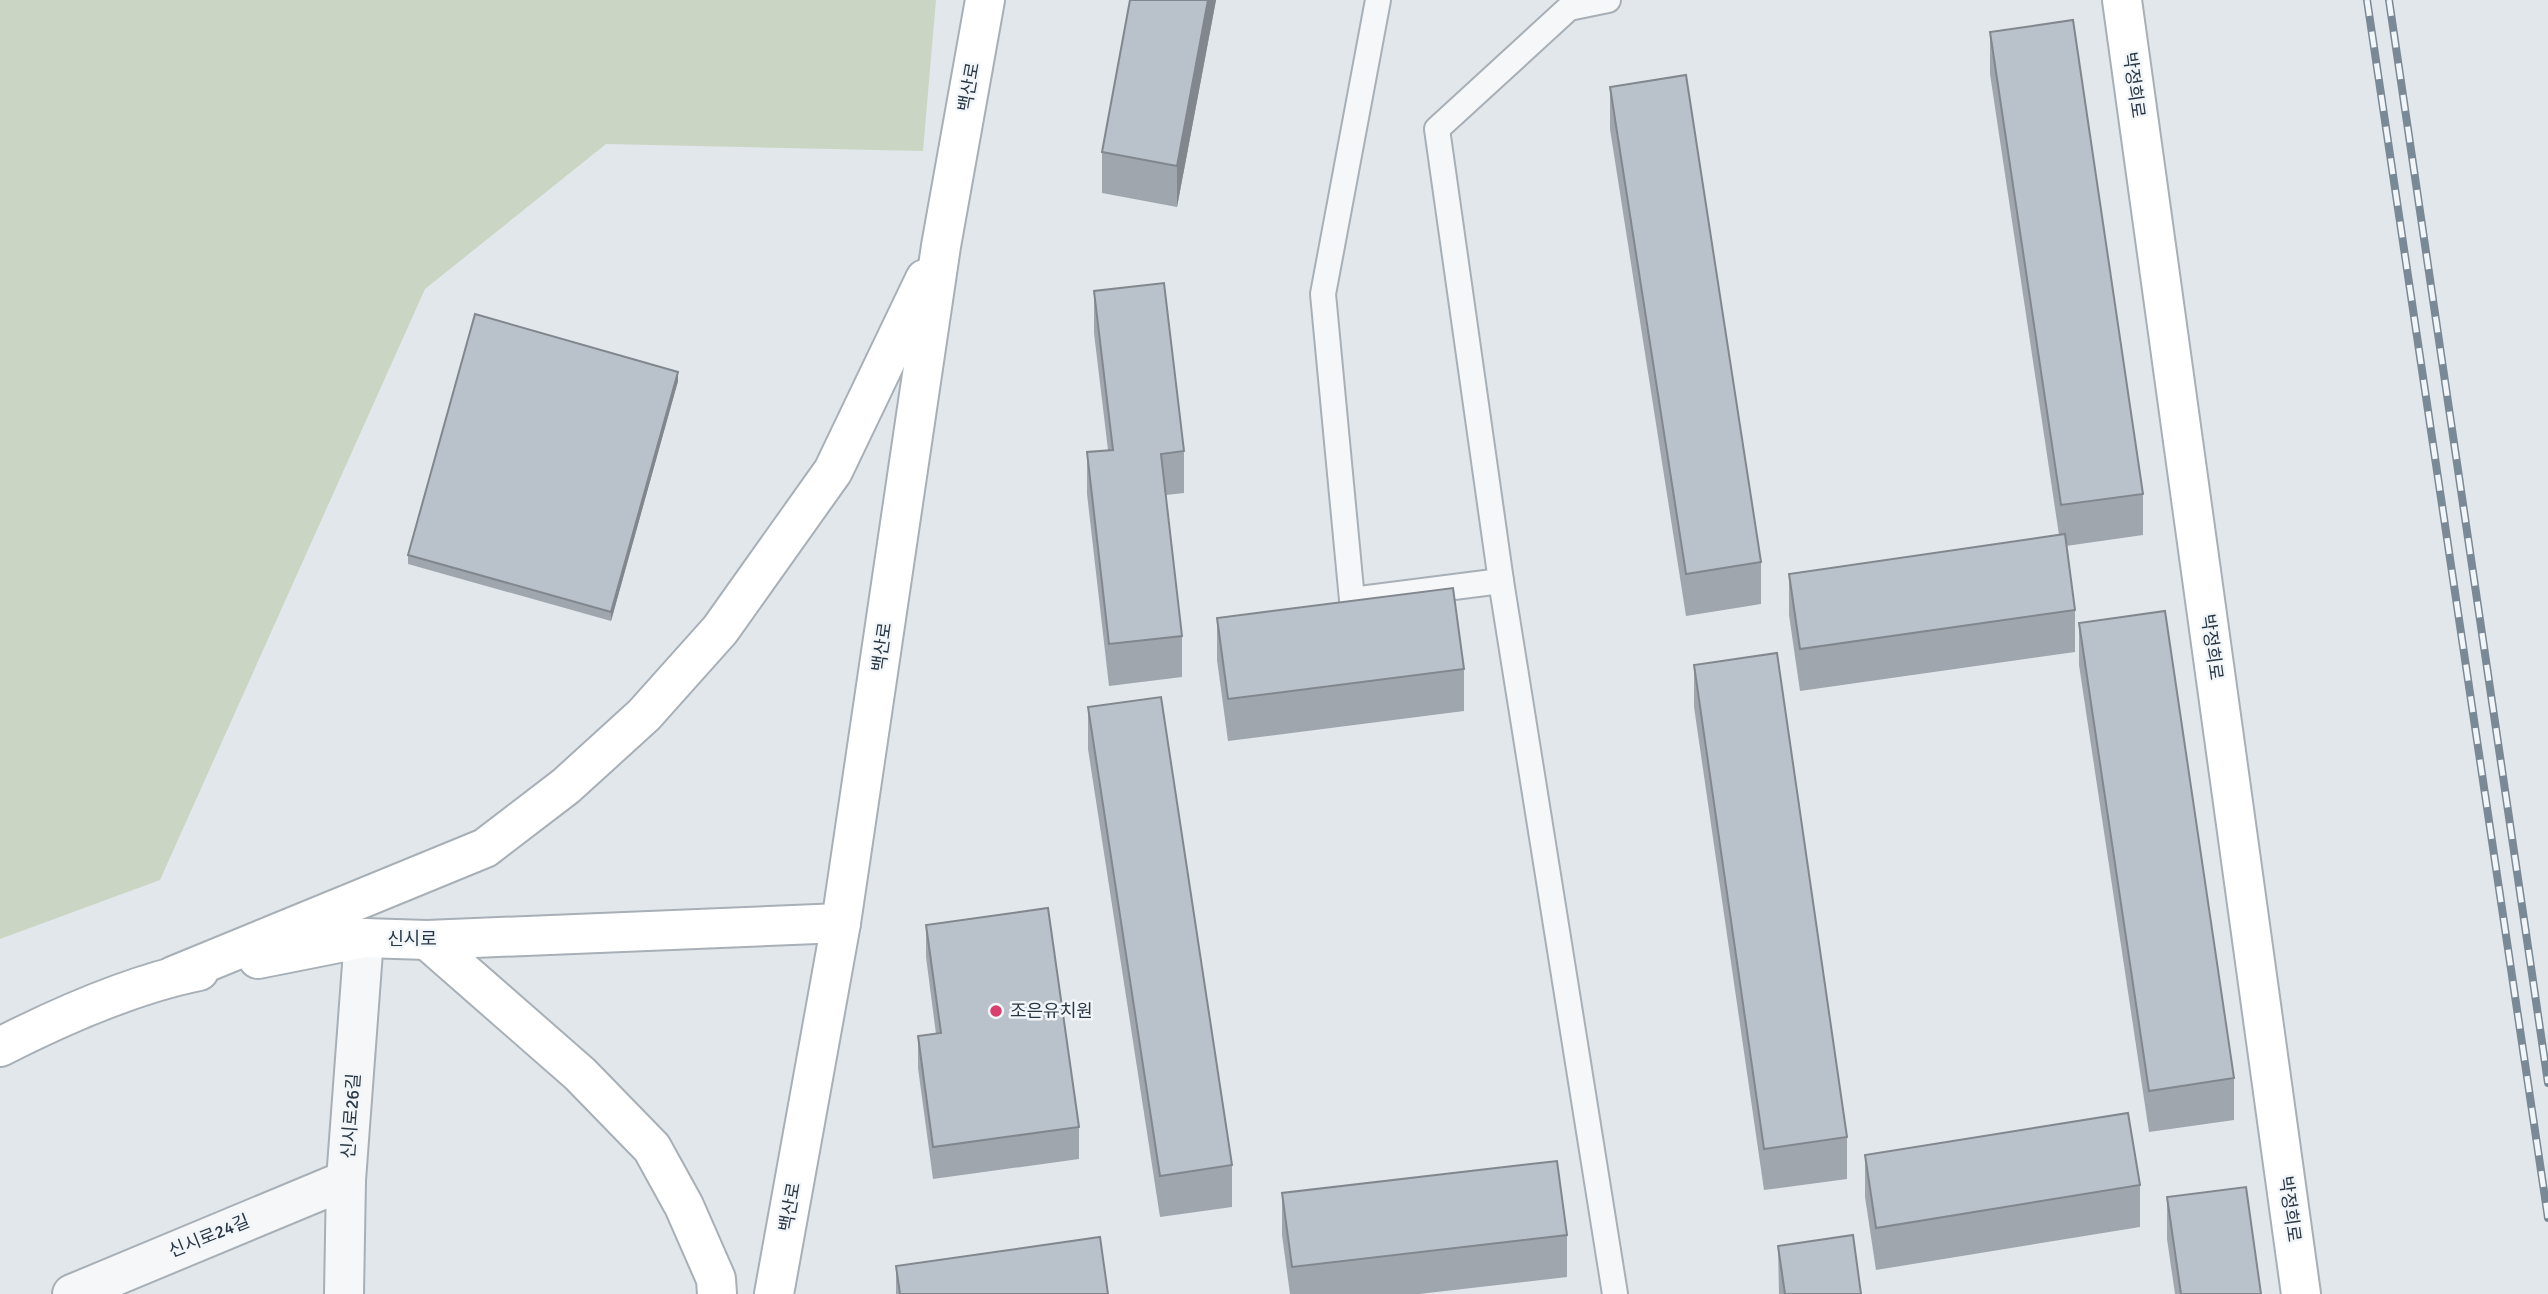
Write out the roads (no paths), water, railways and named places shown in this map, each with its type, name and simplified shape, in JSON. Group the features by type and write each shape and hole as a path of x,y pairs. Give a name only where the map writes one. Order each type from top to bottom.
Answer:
{"street":[{"name":"백산로","path":"774,1294 842,923 942,246 985,0"},
{"name":"박정희로","path":"2122,0 2301,1294"},
{"path":"173,976 485,848 566,786 644,715 720,630 833,471 942,246"},
{"name":"신시로","path":"0,1047 49,1022 173,976 364,938 427,940 842,923"},
{"name":"신시로26길","path":"344,1294 346,1180 364,938"},
{"path":"427,940 579,1074 652,1148 689,1218 716,1279 717,1294"},
{"name":"신시로24길","path":"72,1294 346,1180"}],"lane":[{"path":"1378,0 1322,294 1352,600 1501,581"},
{"path":"1608,0 1568,4 1437,128 1501,581 1615,1294"}],"railway":[{"path":"2367,0 2548,1218"},
{"path":"2389,0 2548,1083"}],"place":[{"name":"조은유치원","path":"996,1011"}]}
